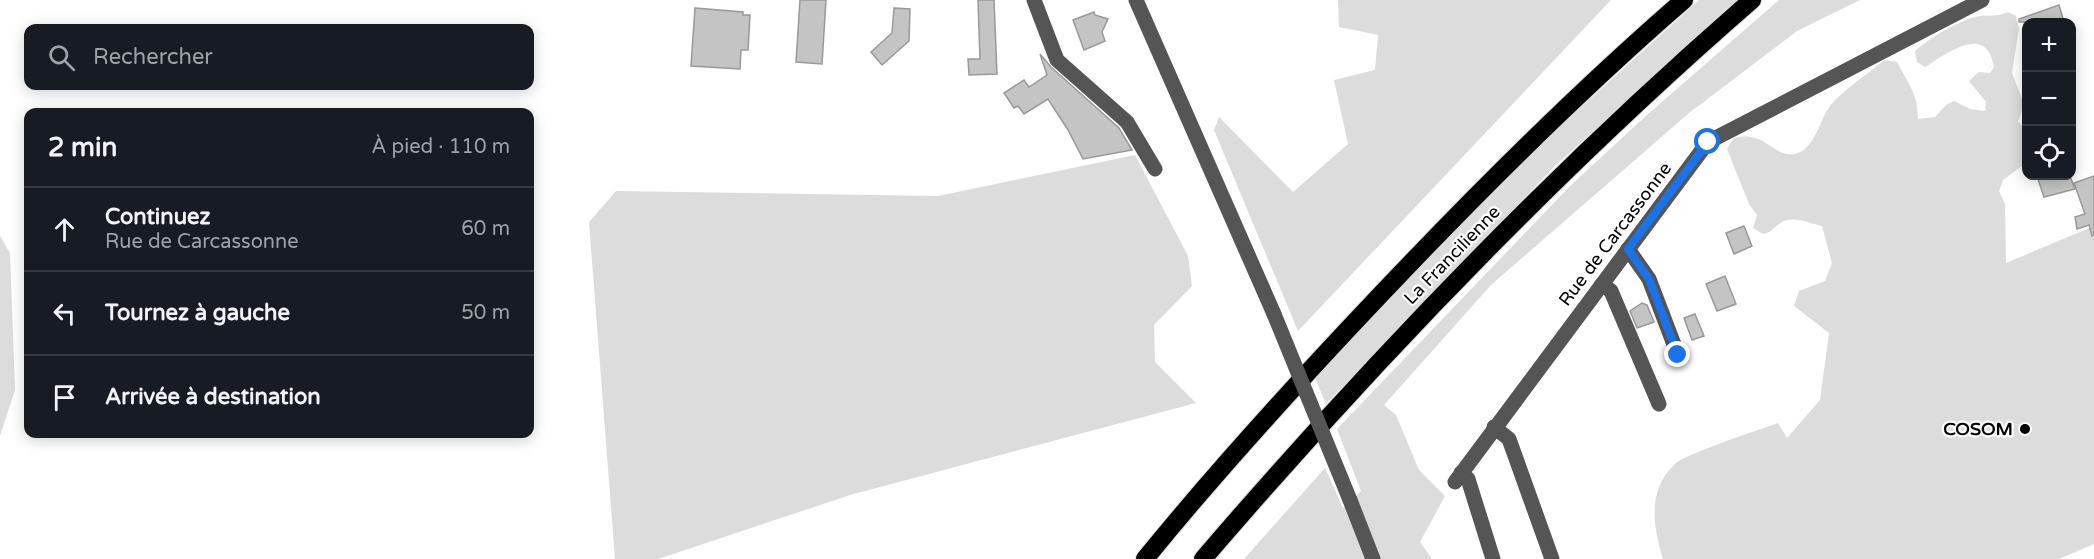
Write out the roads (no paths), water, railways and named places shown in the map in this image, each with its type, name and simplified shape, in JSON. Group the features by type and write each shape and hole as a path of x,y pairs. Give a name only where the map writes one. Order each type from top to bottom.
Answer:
{"highway":[{"name":"La Francilienne","path":"1145,559 1252,434 1429,244 1555,119 1684,0"},
{"name":"La Francilienne","path":"1203,559 1290,458 1487,249 1584,151 1752,0"}],"street":[{"path":"1034,0 1057,60 1127,122 1155,169"},
{"path":"1136,0 1274,314 1373,559"},
{"name":"Rue de Carcassonne","path":"1493,559 1468,479 1458,477 1708,142 1982,0"},
{"path":"1628,249 1649,279 1678,355"},
{"path":"1602,284 1611,291 1659,404"},
{"path":"1494,427 1509,439 1551,559"}],"place":[{"name":"COSOM","path":"2025,429"}]}
